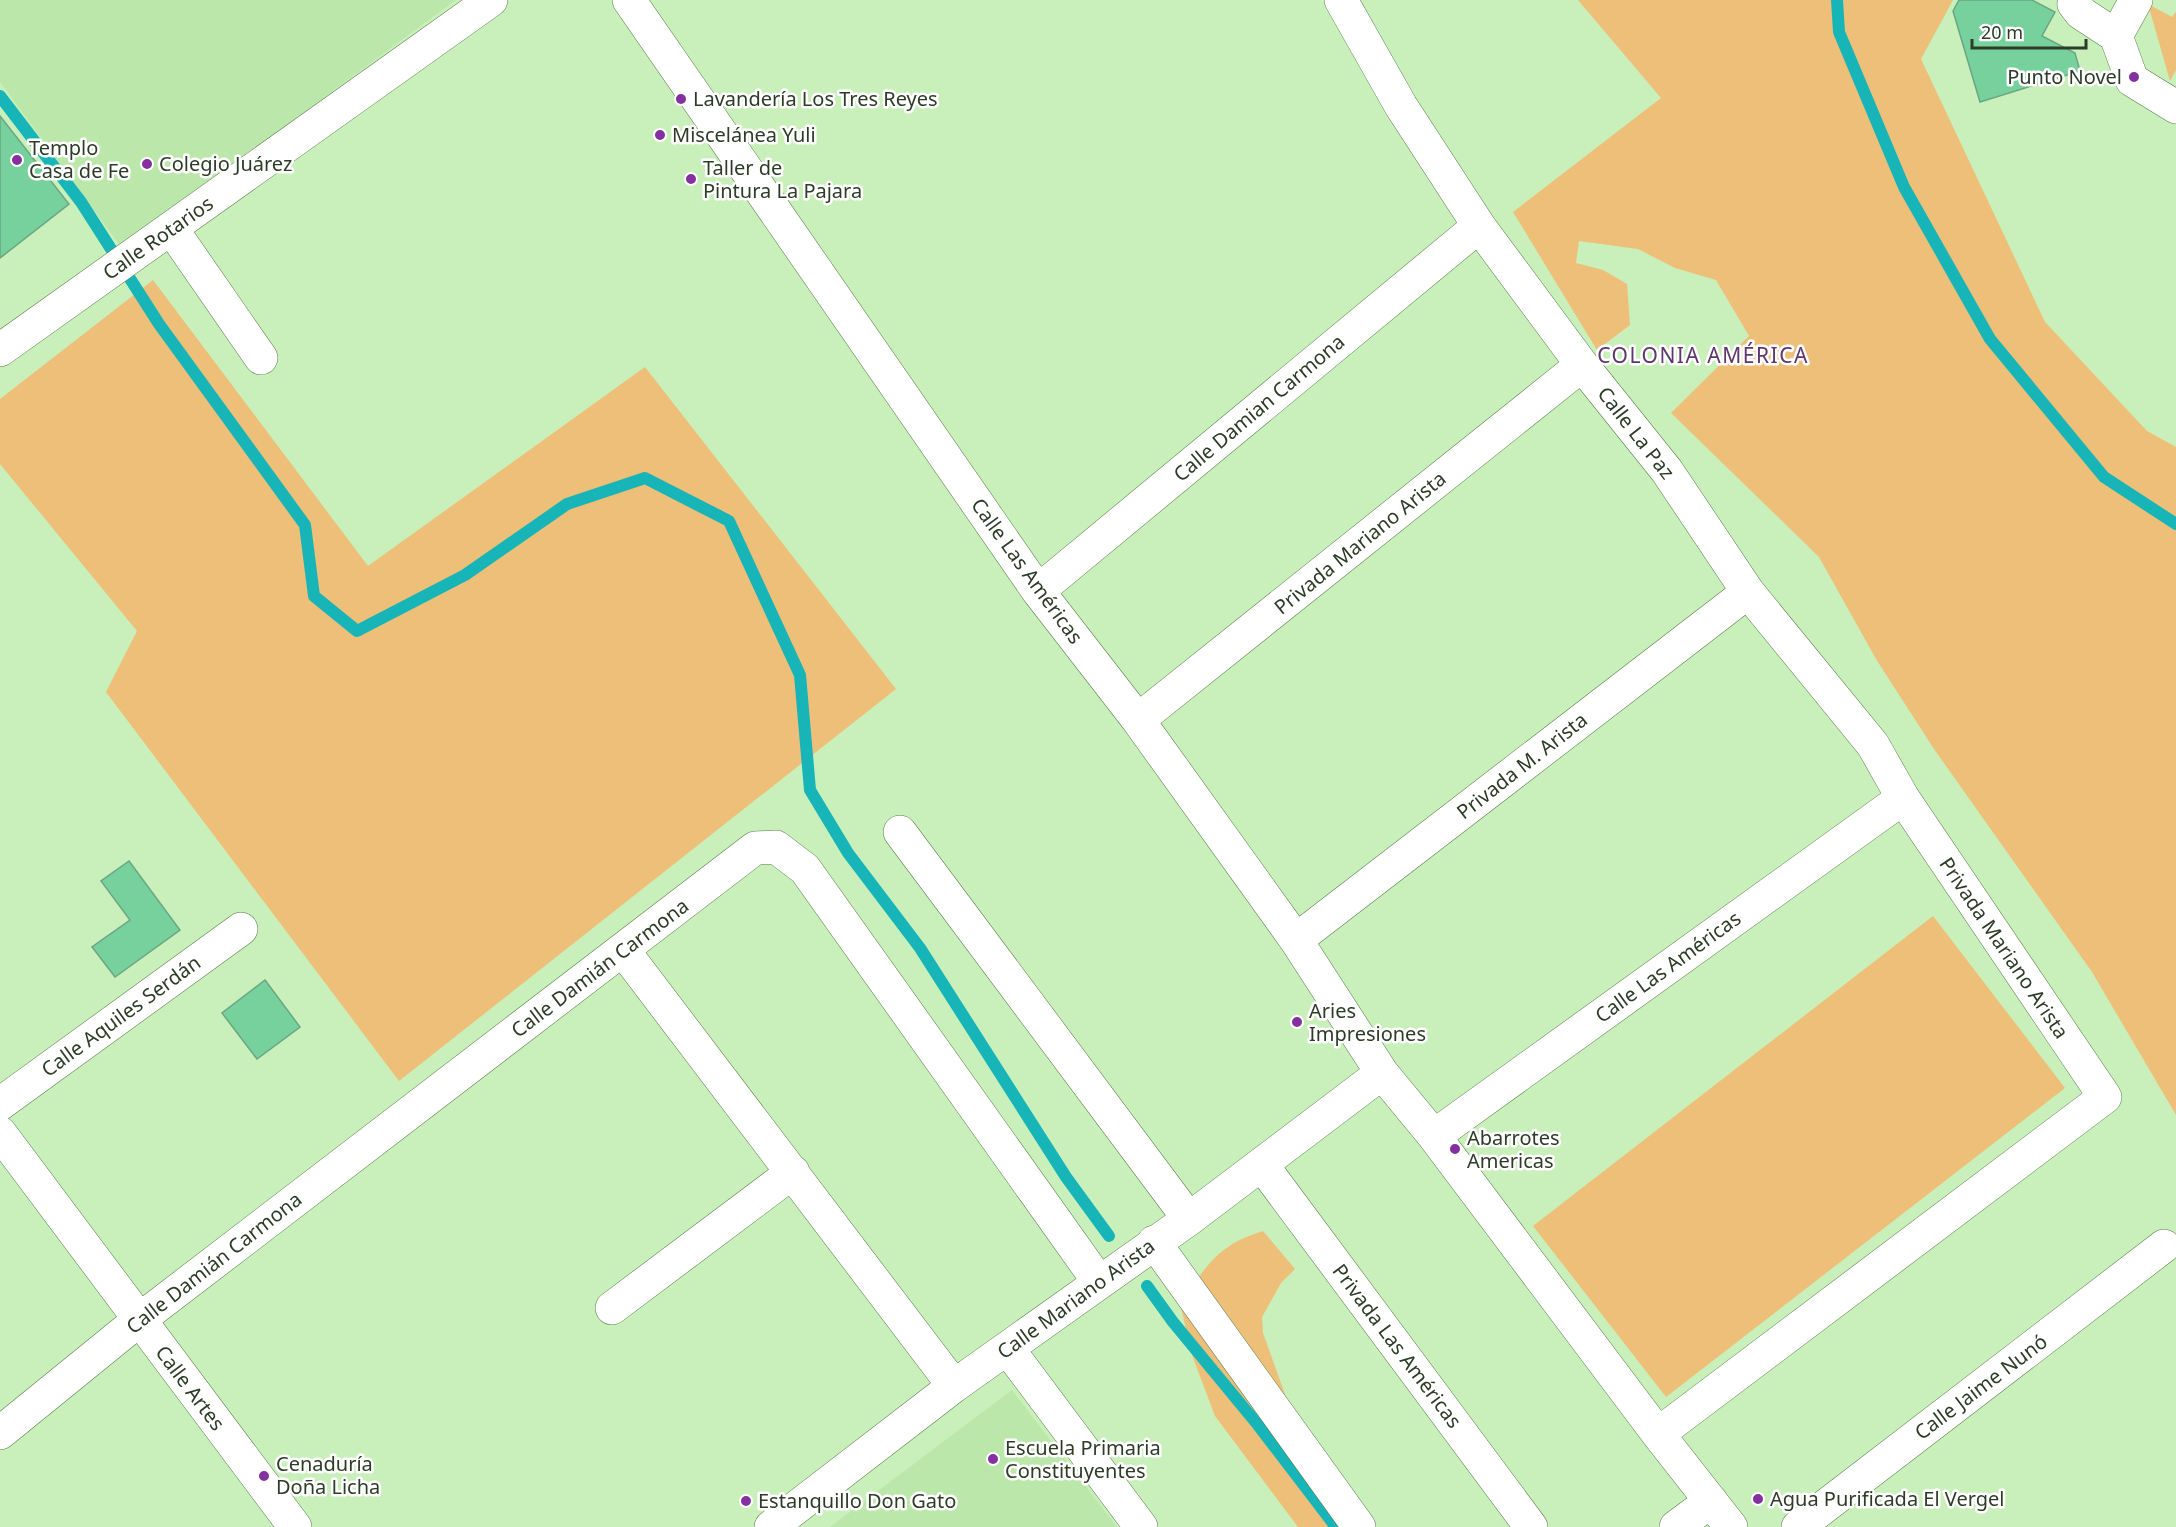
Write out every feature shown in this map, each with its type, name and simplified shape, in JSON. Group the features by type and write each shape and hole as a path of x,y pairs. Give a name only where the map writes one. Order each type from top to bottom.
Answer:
{"street":[{"name":"Calle Rotarios","path":"0,350 491,0"},
{"name":"Calle Las Américas","path":"629,0 1038,591 1138,720 1296,940 1382,1074 1434,1136 1658,1434 1731,1527"},
{"name":"Calle La Paz","path":"1341,0 1401,106 1479,226 1582,366 1667,471 1748,592 1873,745 1903,798"},
{"path":"2076,0 2074,3 2081,13 2116,36 2132,80 2176,107"},
{"path":"2116,36 2136,0"},
{"name":"Calle Damian Carmona","path":"1038,591 1479,226"},
{"path":"171,228 261,358"},
{"name":"Privada Mariano Arista","path":"1138,720 1582,366"},
{"name":"Privada M. Arista","path":"1296,940 1748,592"},
{"name":"Calle Las Américas","path":"1434,1136 1903,798"},
{"name":"Privada Mariano Arista","path":"1658,1434 2105,1098 1903,798"},
{"path":"900,832 1189,1219"},
{"name":"Calle Damián Carmona","path":"0,1433 139,1320 756,848 776,847 805,869 1099,1282"},
{"name":"Calle Aquiles Serdán","path":"0,1104 242,929"},
{"path":"623,950 794,1172 954,1386"},
{"name":"Calle Mariano Arista","path":"771,1527 954,1386 1189,1219 1382,1074"},
{"name":"Calle Artes","path":"0,1133 295,1527"},
{"name":"Privada Las Américas","path":"1262,1165 1532,1527"},
{"path":"612,1308 794,1172"},
{"path":"1154,1242 1359,1527"},
{"name":"Calle Jaime Nunó","path":"1798,1527 2164,1246"},
{"path":"1008,1349 1141,1527"},
{"path":"1676,1527 1711,1501"}],"shaded area":[{"name":"Colegio Juárez","path":"0,0 456,0 121,247 0,82"},
{"path":"1578,0 1953,0 1921,59 2045,322 2147,431 2176,447 2176,1115 2092,972 1934,749 1876,659 1819,557 1671,413 1749,336 1716,280 1675,268 1638,249 1579,241 1576,263 1603,270 1627,284 1630,325 1597,350 1513,212 1661,98"},
{"path":"2148,4 2172,17 2176,12 2176,70 2170,81"},
{"path":"153,280 368,566 645,367 896,689 399,1081 106,692 137,631 0,464 0,399"},
{"path":"1933,916 2065,1088 1666,1397 1533,1226"},
{"path":"1263,1231 1295,1269 1281,1283 1262,1317 1263,1333 1309,1461 1357,1527 1298,1527 1215,1416 1192,1355 1180,1303 1206,1268 1223,1251 1234,1243"},
{"name":"Escuela Primaria Constituyentes","path":"1012,1390 1117,1527 830,1527"}],"building":[{"path":"1959,0 2032,0 2055,12 2042,36 2075,53 2080,71 1980,102 1953,11"},
{"name":"Templo Casa de Fe","path":"0,116 69,204 0,258"},
{"path":"129,861 180,930 115,977 92,947 130,920 101,881"},
{"path":"265,980 300,1027 257,1059 222,1013"}],"waterway":[{"path":"1837,0 1839,32 1904,187 1990,339 2104,477 2176,524"},
{"path":"0,96 81,202 159,324 305,525 314,596 357,631 465,575 567,504 645,478 729,521 800,675 810,790 848,853 920,948 1066,1177 1109,1236"},
{"path":"1147,1286 1336,1527"}],"place":[{"name":"Punto Novel","path":"2134,77"},
{"name":"Lavandería Los Tres Reyes","path":"681,99"},
{"name":"Miscelánea Yuli","path":"660,135"},
{"name":"Templo Casa de Fe","path":"17,160"},
{"name":"Colegio Juárez","path":"147,164"},
{"name":"Taller de Pintura La Pajara","path":"691,179"},
{"name":"Aries Impresiones","path":"1297,1022"},
{"name":"Abarrotes Americas","path":"1455,1149"},
{"name":"Escuela Primaria Constituyentes","path":"993,1459"},
{"name":"Cenaduría Doña Licha","path":"264,1476"},
{"name":"Agua Purificada El Vergel","path":"1758,1499"},
{"name":"Estanquillo Don Gato","path":"746,1501"}],"district":[{"name":"COLONIA AMÉRICA","path":"1703,356"}]}
